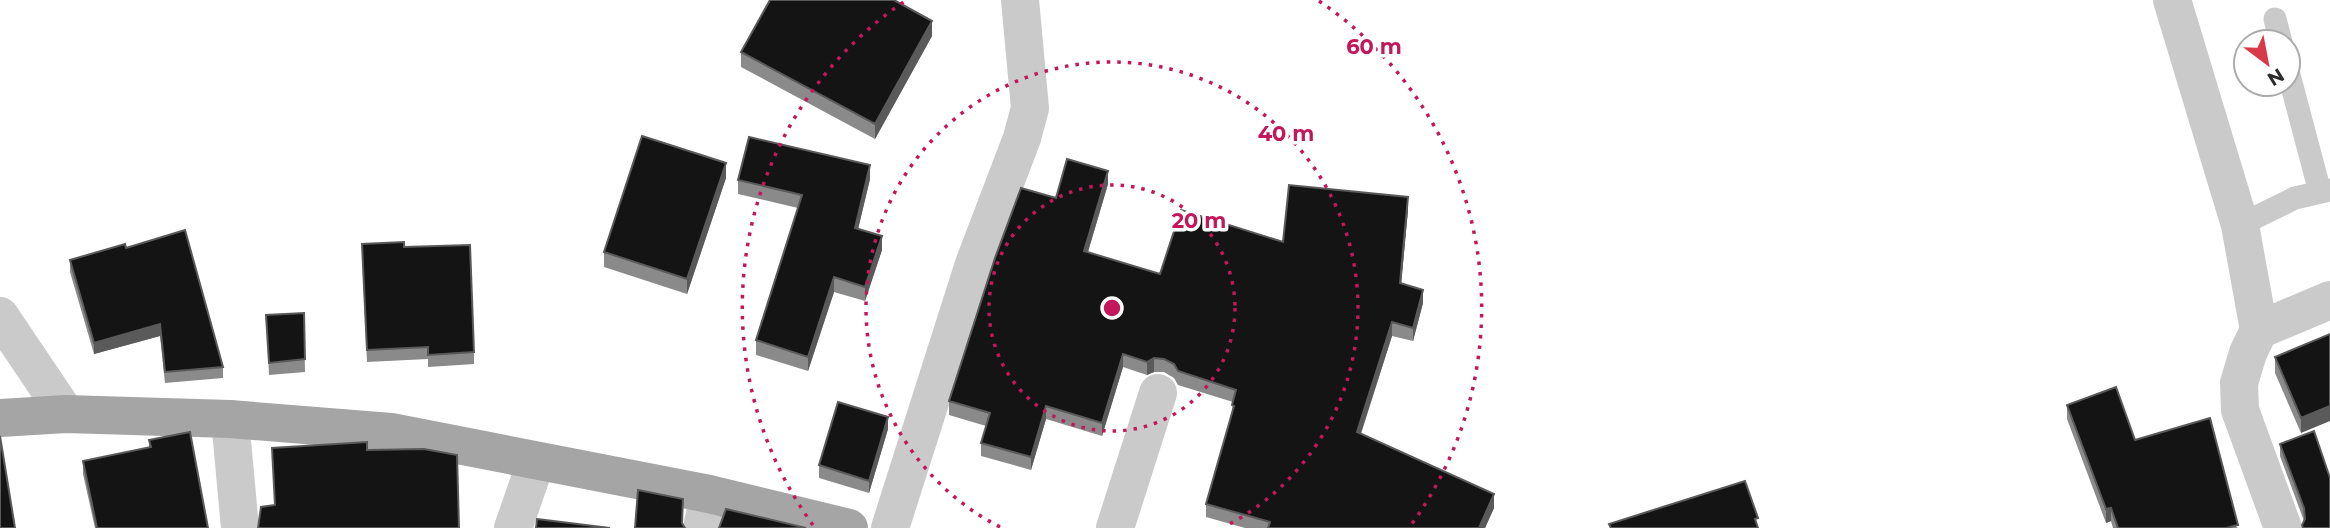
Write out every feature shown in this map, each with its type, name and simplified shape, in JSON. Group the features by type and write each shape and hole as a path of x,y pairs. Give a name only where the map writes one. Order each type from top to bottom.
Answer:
{"main road":[{"path":"0,418 66,414 230,419 391,432 536,462 705,511 849,528"}],"street":[{"path":"890,528 974,264 1022,138 1030,108 1020,0"},
{"path":"2172,0 2240,225 2259,330 2248,353 2239,383 2240,410 2283,528"},
{"path":"2259,330 2330,300"},
{"path":"0,316 66,414"},
{"path":"1115,528 1158,393"},
{"path":"230,419 240,528"},
{"path":"513,528 536,462"}],"lane":[{"path":"2275,19 2277,28"},
{"path":"2240,225 2295,198 2325,191 2296,98"}],"building":[{"path":"770,0 894,0 932,21 875,124 741,52"},
{"path":"642,136 726,163 687,279 604,252"},
{"path":"749,137 870,165 855,228 882,236 865,287 834,277 808,357 756,340 802,195 738,180"},
{"path":"1067,159 1108,171 1084,251 1160,274 1181,210 1283,242 1289,185 1408,197 1400,283 1423,290 1413,328 1392,322 1357,432 1494,494 1479,528 1268,528 1270,522 1206,504 1234,406 1232,405 1236,390 1178,371 1174,364 1164,359 1154,358 1147,362 1123,354 1102,423 1046,406 1031,457 981,443 990,413 949,401 995,258 1021,188 1056,198"},
{"path":"185,230 223,367 165,372 160,324 94,343 70,260 125,244 126,248"},
{"path":"404,242 404,247 470,245 474,352 428,355 428,347 367,350 362,244"},
{"path":"304,313 305,359 269,363 266,315"},
{"path":"2330,334 2330,406 2301,418 2275,357"},
{"path":"2116,387 2135,440 2210,418 2238,525 2226,528 2118,528 2111,508 2106,509 2067,405"},
{"path":"838,402 888,417 869,481 819,465"},
{"path":"2314,431 2330,478 2330,528 2303,528 2304,508 2280,444"},
{"path":"190,432 208,528 97,528 83,461 151,447 149,440"},
{"path":"0,436 15,528 0,528"},
{"path":"367,442 367,450 424,449 457,455 459,528 258,528 261,507 275,505 272,448"},
{"path":"1745,481 1758,518 1755,519 1758,528 1611,528 1609,524"},
{"path":"638,490 683,499 682,523 685,528 635,528"},
{"path":"726,509 806,528 719,528"},
{"path":"537,519 610,528 536,528"}]}
